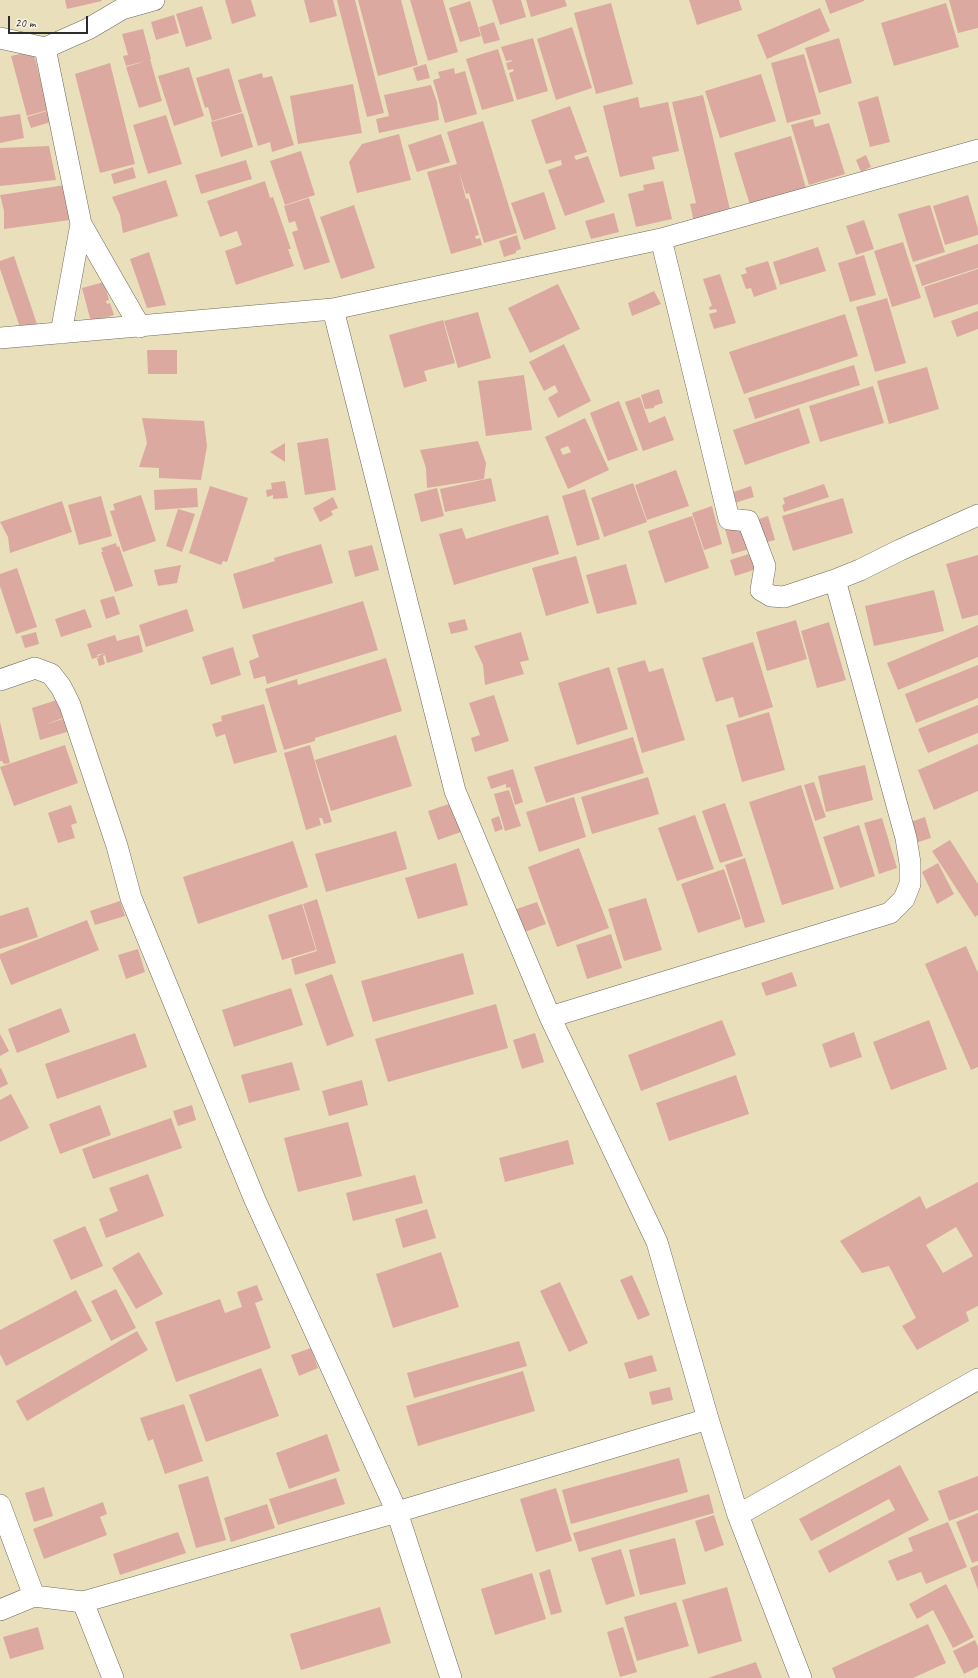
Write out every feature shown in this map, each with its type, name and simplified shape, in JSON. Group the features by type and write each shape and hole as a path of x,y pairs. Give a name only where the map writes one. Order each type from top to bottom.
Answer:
{"street":[{"path":"0,38 45,48 88,29 121,4 154,0"},
{"path":"45,48 81,224 140,327"},
{"path":"0,338 334,309 661,239 978,150"},
{"path":"61,333 81,224"},
{"path":"661,239 729,519 748,521 765,566 761,590 771,596 784,596 835,580 860,570 900,550 978,515"},
{"path":"334,309 455,791 550,1017 657,1242 708,1419 738,1515 801,1678"},
{"path":"550,1017 890,913 904,899 910,884 910,864 906,838 835,580"},
{"path":"0,680 35,668 51,674 61,687 70,705 116,846 131,898 255,1200 397,1512 451,1678"},
{"path":"738,1515 978,1379"},
{"path":"0,1610 34,1596 83,1602 397,1512 708,1419"},
{"path":"0,1505 34,1596"},
{"path":"83,1602 113,1678"}],"building":[{"path":"65,0 101,0 102,1 67,9"},
{"path":"225,0 251,0 256,16 232,24"},
{"path":"304,0 333,0 337,16 310,23"},
{"path":"337,0 355,0 384,113 367,117"},
{"path":"358,0 401,0 418,65 378,76"},
{"path":"410,0 443,0 458,52 428,61"},
{"path":"492,0 521,0 526,17 500,25"},
{"path":"526,0 565,0 567,6 531,17"},
{"path":"689,0 739,0 742,10 697,25"},
{"path":"825,0 864,0 864,1 830,14"},
{"path":"949,0 978,0 978,28 958,33"},
{"path":"470,1 481,36 460,42 449,8"},
{"path":"611,3 633,84 596,94 574,13"},
{"path":"946,3 959,47 894,66 881,23"},
{"path":"202,6 212,39 186,47 176,14"},
{"path":"820,8 830,31 767,59 757,35"},
{"path":"174,15 179,33 156,40 151,22"},
{"path":"494,22 500,40 484,44 479,27"},
{"path":"572,27 592,88 556,100 537,39"},
{"path":"143,29 162,101 139,108 126,67 146,61 126,66 123,56 128,55 122,34"},
{"path":"533,38 548,91 517,100 509,73 514,71 513,69 508,70 506,63 512,60 506,61 501,47"},
{"path":"839,38 852,83 819,93 805,48"},
{"path":"498,49 514,101 482,110 466,59"},
{"path":"33,51 48,110 27,116 11,56"},
{"path":"804,54 821,114 787,123 771,63"},
{"path":"110,63 135,164 100,173 75,74"},
{"path":"426,64 430,78 417,81 413,68"},
{"path":"189,67 204,116 174,126 158,76"},
{"path":"229,68 242,112 212,121 208,107 205,108 196,78"},
{"path":"454,68 455,74 465,71 477,114 445,123 433,80 440,78 438,72"},
{"path":"262,73 263,78 272,76 294,145 272,152 270,142 258,146 238,80"},
{"path":"761,74 776,121 720,138 705,91"},
{"path":"353,84 362,133 298,144 290,96"},
{"path":"431,85 437,102 439,120 379,133 376,119 389,116 384,95"},
{"path":"703,95 731,214 695,227 690,204 696,203 672,102"},
{"path":"878,96 890,142 870,147 858,102"},
{"path":"638,97 640,108 668,102 679,151 652,157 655,169 620,177 603,106"},
{"path":"570,106 587,152 574,156 576,160 588,156 605,202 565,216 548,170 562,165 561,160 546,164 531,120"},
{"path":"47,111 51,122 31,128 27,117"},
{"path":"243,113 253,147 221,157 211,122"},
{"path":"20,114 24,138 0,143 0,117"},
{"path":"166,115 182,164 148,174 133,125"},
{"path":"813,119 815,127 829,123 845,174 809,185 791,125"},
{"path":"483,121 517,233 484,243 469,193 466,194 459,172 466,199 468,198 479,235 475,236 476,239 480,238 482,245 451,254 427,172 457,164 447,132"},
{"path":"399,134 411,180 357,193 349,162 362,144"},
{"path":"441,134 450,162 417,172 408,145"},
{"path":"791,136 806,188 750,205 734,153"},
{"path":"49,146 56,180 0,186 0,148"},
{"path":"301,151 315,195 285,205 270,161"},
{"path":"866,155 871,167 861,172 856,160"},
{"path":"246,160 252,179 201,194 195,175"},
{"path":"133,167 136,178 114,184 111,174"},
{"path":"166,180 178,216 123,233 120,215 112,197"},
{"path":"265,181 270,198 273,197 291,249 288,249 294,266 236,285 225,251 242,245 237,231 220,237 207,201"},
{"path":"663,181 672,219 636,227 628,194 644,190 643,185"},
{"path":"65,185 70,220 4,229 4,211 0,195"},
{"path":"544,192 556,229 524,240 511,203"},
{"path":"968,195 978,229 978,235 945,245 933,206"},
{"path":"309,198 330,262 304,270 292,232 298,230 295,221 289,223 284,206"},
{"path":"354,205 375,268 341,279 320,217"},
{"path":"930,205 945,252 913,262 898,214"},
{"path":"614,213 619,232 591,239 585,221"},
{"path":"864,220 874,249 856,255 846,226"},
{"path":"517,235 521,249 516,251 516,253 504,257 499,241"},
{"path":"903,242 921,298 892,307 874,251"},
{"path":"978,244 978,268 922,286 915,265"},
{"path":"818,247 826,271 780,285 773,262"},
{"path":"149,252 166,305 147,308 130,259"},
{"path":"864,255 876,295 850,302 838,263"},
{"path":"14,256 39,330 21,330 0,269 0,261"},
{"path":"768,261 777,289 754,297 751,288 746,289 741,275 747,273 745,268"},
{"path":"978,269 978,304 934,318 924,287"},
{"path":"720,274 736,323 714,329 709,314 717,312 716,309 710,310 709,307 712,306 703,279"},
{"path":"104,282 109,300 106,301 107,304 110,303 114,315 91,322 82,288"},
{"path":"558,284 580,329 530,353 508,308"},
{"path":"654,291 661,304 632,316 628,303"},
{"path":"887,298 906,363 875,372 856,307"},
{"path":"978,311 978,329 957,337 951,321"},
{"path":"478,312 491,358 458,368 444,321"},
{"path":"845,314 858,356 744,394 729,352"},
{"path":"443,320 455,363 424,371 427,381 404,388 389,335"},
{"path":"564,344 591,401 558,418 548,398 558,392 555,385 544,391 529,362"},
{"path":"147,350 177,350 177,374 148,374"},
{"path":"854,365 860,385 755,419 748,398"},
{"path":"927,367 939,409 889,424 877,381"},
{"path":"524,375 532,430 486,436 478,381"},
{"path":"873,386 884,423 820,442 809,406"},
{"path":"659,389 663,403 654,406 654,408 645,409 641,395"},
{"path":"640,397 649,423 665,416 674,440 643,451 625,402"},
{"path":"619,401 638,450 608,461 590,413"},
{"path":"799,408 810,443 745,465 733,430"},
{"path":"142,418 204,421 207,446 201,480 159,478 159,468 139,467 147,443"},
{"path":"585,418 609,470 568,489 545,437","holes":["568,446 571,452 563,455 560,449"]},
{"path":"328,438 336,490 305,495 297,443"},
{"path":"478,441 486,463 484,479 427,488 426,468 420,450"},
{"path":"285,443 285,462 270,452"},
{"path":"676,470 689,506 647,520 635,485"},
{"path":"491,478 496,501 445,512 440,489"},
{"path":"285,481 288,498 273,499 273,495 267,497 266,490 272,489 271,483"},
{"path":"633,483 647,522 604,537 591,498"},
{"path":"824,484 829,497 784,512 782,505 785,504 783,498"},
{"path":"210,486 248,498 227,562 223,561 221,565 189,553"},
{"path":"751,486 754,497 728,505 725,495"},
{"path":"197,488 198,507 155,510 154,490"},
{"path":"437,488 444,516 421,522 414,494"},
{"path":"585,489 600,539 577,546 562,496"},
{"path":"141,495 156,541 123,552 110,511 115,510 113,504"},
{"path":"101,496 112,536 79,545 68,505"},
{"path":"333,497 338,508 331,511 333,515 320,522 313,508"},
{"path":"843,498 853,533 793,551 782,516"},
{"path":"62,501 72,532 10,553 8,537 0,522"},
{"path":"712,506 722,544 704,550 692,513"},
{"path":"178,509 195,514 182,552 166,546"},
{"path":"548,515 559,554 454,585 439,534 462,528 466,539"},
{"path":"692,516 709,568 665,583 648,531"},
{"path":"768,516 775,540 763,543 756,520"},
{"path":"741,524 749,549 732,554 725,529"},
{"path":"116,543 117,547 119,546 133,586 115,592 101,552 103,552 101,548"},
{"path":"321,544 333,583 243,609 233,574 275,561 274,558"},
{"path":"372,545 379,570 355,577 348,551"},
{"path":"755,552 760,568 735,576 730,560"},
{"path":"978,555 978,615 962,619 946,564"},
{"path":"576,556 589,603 546,616 532,568"},
{"path":"626,564 637,604 597,614 586,575"},
{"path":"181,565 177,583 158,586 154,570"},
{"path":"17,568 37,627 16,634 0,586 0,574"},
{"path":"934,590 944,631 874,646 865,606"},
{"path":"114,596 120,614 106,619 100,600"},
{"path":"363,601 378,650 267,684 265,676 254,679 249,661 259,657 252,635"},
{"path":"85,609 92,627 61,637 55,619"},
{"path":"187,609 194,631 146,647 139,625"},
{"path":"465,619 468,630 451,634 448,623"},
{"path":"796,620 807,659 767,671 756,632"},
{"path":"829,622 846,680 817,688 801,631"},
{"path":"978,625 978,657 898,690 887,663"},
{"path":"36,632 39,644 25,648 21,636"},
{"path":"521,632 529,660 520,662 524,674 485,685 483,665 474,646"},
{"path":"115,635 117,641 139,635 143,652 107,663 105,655 103,656 105,664 99,666 97,658 105,653 97,655 98,657 92,659 87,644"},
{"path":"753,642 773,707 739,718 733,697 716,702 702,658"},
{"path":"233,647 241,675 211,685 202,657"},
{"path":"386,658 402,711 315,738 315,741 284,750 265,689 297,679 298,685"},
{"path":"645,660 649,672 663,668 685,740 642,753 617,668"},
{"path":"978,665 978,698 916,723 905,694"},
{"path":"609,667 628,729 577,745 558,683"},
{"path":"494,695 509,741 475,752 471,738 480,735 469,703"},
{"path":"60,699 66,717 44,725 66,718 70,731 40,740 32,708"},
{"path":"264,704 277,752 234,764 225,734 216,737 212,724 222,721 221,716"},
{"path":"978,705 978,733 928,753 918,729"},
{"path":"769,712 785,770 742,782 726,725"},
{"path":"0,722 10,763 4,764 0,761"},
{"path":"396,735 412,786 331,811 315,760"},
{"path":"633,737 644,773 546,803 534,767"},
{"path":"978,744 978,791 934,810 918,770"},
{"path":"65,745 78,783 14,806 0,767"},
{"path":"310,745 332,822 324,824 322,818 319,818 321,825 306,830 284,753"},
{"path":"865,765 873,800 826,812 818,776"},
{"path":"513,769 523,802 515,805 510,787 506,788 506,784 491,789 487,777"},
{"path":"648,777 659,814 592,834 581,797"},
{"path":"814,782 826,817 815,821 804,785"},
{"path":"801,785 834,889 782,905 749,802"},
{"path":"509,790 521,826 505,831 494,794"},
{"path":"574,797 586,837 539,852 526,812"},
{"path":"452,803 461,832 438,840 428,811"},
{"path":"725,803 743,856 720,863 702,811"},
{"path":"71,805 77,823 71,825 75,838 58,843 48,813"},
{"path":"695,815 714,869 677,881 658,828"},
{"path":"499,816 503,829 495,832 491,819"},
{"path":"925,817 931,838 909,845 902,825"},
{"path":"882,818 897,868 879,874 864,823"},
{"path":"859,825 875,876 840,888 823,837"},
{"path":"396,831 407,869 326,892 315,854"},
{"path":"950,840 978,884 978,915 975,917 932,851"},
{"path":"293,841 308,887 198,924 183,877"},
{"path":"579,848 609,928 557,947 528,867"},
{"path":"745,858 765,922 745,928 725,865"},
{"path":"456,863 468,905 418,919 405,878"},
{"path":"938,863 954,894 937,904 922,872"},
{"path":"724,869 741,919 698,933 681,884"},
{"path":"646,898 662,950 624,961 608,909"},
{"path":"317,899 336,963 295,975 291,959 317,951 303,904"},
{"path":"120,901 125,916 95,925 90,911"},
{"path":"537,902 546,924 522,933 514,910"},
{"path":"302,904 316,950 282,960 268,915"},
{"path":"28,907 38,937 0,949 0,916"},
{"path":"87,920 99,950 11,985 0,958 0,954"},
{"path":"611,934 622,968 587,979 576,945"},
{"path":"966,946 978,973 978,1067 971,1070 925,964"},
{"path":"138,949 145,972 126,979 118,955"},
{"path":"463,953 474,994 373,1022 361,981"},
{"path":"792,972 797,986 766,996 761,983"},
{"path":"332,974 354,1036 327,1046 305,984"},
{"path":"291,988 303,1025 234,1047 222,1010"},
{"path":"496,1004 508,1048 388,1082 375,1039"},
{"path":"61,1008 70,1032 17,1053 8,1029"},
{"path":"722,1020 736,1055 641,1091 628,1055"},
{"path":"929,1020 947,1069 891,1090 873,1042"},
{"path":"854,1032 862,1057 830,1068 822,1044"},
{"path":"135,1033 147,1067 57,1099 45,1064"},
{"path":"535,1033 544,1062 522,1069 513,1040"},
{"path":"0,1034 9,1051 0,1056"},
{"path":"292,1062 300,1090 249,1103 241,1075"},
{"path":"1,1068 8,1084 0,1088 0,1069"},
{"path":"736,1075 749,1114 669,1141 656,1103"},
{"path":"362,1080 368,1105 329,1116 322,1091"},
{"path":"11,1094 29,1128 0,1142 0,1100"},
{"path":"100,1105 111,1135 60,1154 49,1124"},
{"path":"192,1105 196,1120 178,1126 173,1111"},
{"path":"171,1118 182,1148 93,1179 82,1149"},
{"path":"348,1122 362,1176 298,1192 284,1138"},
{"path":"568,1140 574,1164 505,1182 499,1158"},
{"path":"148,1174 164,1216 106,1238 99,1219 118,1211 109,1188"},
{"path":"415,1175 423,1203 353,1221 346,1193"},
{"path":"978,1182 978,1306 966,1312 969,1321 917,1350 902,1326 916,1318 889,1266 862,1273 840,1241 920,1196 926,1209","holes":["956,1227 973,1256 943,1273 926,1245"]},
{"path":"427,1209 436,1238 403,1248 395,1219"},
{"path":"85,1226 103,1266 71,1280 53,1240"},
{"path":"139,1252 163,1294 136,1309 112,1268"},
{"path":"441,1252 459,1307 393,1328 376,1274"},
{"path":"632,1275 650,1315 638,1320 620,1280"},
{"path":"560,1282 588,1343 569,1352 540,1291"},
{"path":"257,1285 263,1300 255,1303 271,1348 176,1382 155,1322 220,1299 225,1313 242,1307 237,1292"},
{"path":"116,1289 136,1328 111,1341 91,1301"},
{"path":"76,1290 92,1321 6,1366 0,1354 0,1330"},
{"path":"137,1331 148,1350 27,1421 16,1401"},
{"path":"519,1341 527,1366 414,1398 407,1373"},
{"path":"311,1348 318,1368 299,1376 291,1355"},
{"path":"652,1355 657,1371 629,1379 624,1363"},
{"path":"261,1368 279,1416 206,1442 189,1395"},
{"path":"523,1371 535,1411 418,1446 406,1406"},
{"path":"670,1387 673,1400 652,1405 649,1392"},
{"path":"184,1404 203,1461 165,1474 153,1439 148,1441 140,1418"},
{"path":"327,1434 340,1471 289,1489 276,1453"},
{"path":"679,1458 688,1492 571,1524 562,1490"},
{"path":"900,1465 929,1520 829,1573 818,1551 895,1510 889,1499 811,1541 799,1519"},
{"path":"208,1476 226,1540 196,1548 178,1485"},
{"path":"978,1476 978,1510 949,1521 938,1491"},
{"path":"336,1478 345,1504 278,1525 269,1499"},
{"path":"44,1487 53,1516 34,1522 25,1493"},
{"path":"556,1488 572,1541 536,1552 520,1499"},
{"path":"709,1494 714,1513 579,1552 573,1533"},
{"path":"103,1502 107,1514 100,1517 107,1535 44,1559 33,1529"},
{"path":"267,1504 275,1528 231,1542 224,1518"},
{"path":"978,1513 978,1561 972,1563 956,1522"},
{"path":"714,1515 724,1545 705,1552 695,1521"},
{"path":"948,1522 967,1567 926,1584 921,1572 897,1581 888,1561 913,1551 908,1538"},
{"path":"178,1532 186,1553 120,1575 113,1554"},
{"path":"675,1538 686,1584 640,1595 629,1550"},
{"path":"621,1549 635,1596 606,1605 591,1558"},
{"path":"978,1565 978,1590 970,1568"},
{"path":"550,1569 562,1612 551,1615 539,1573"},
{"path":"532,1573 546,1619 495,1635 481,1589"},
{"path":"946,1584 974,1637 953,1648 933,1610 917,1619 909,1604"},
{"path":"727,1587 742,1641 698,1654 682,1600"},
{"path":"676,1602 689,1646 637,1661 624,1617"},
{"path":"380,1607 391,1643 301,1670 290,1634"},
{"path":"928,1624 946,1663 913,1678 836,1678 832,1668"},
{"path":"38,1627 44,1649 10,1659 3,1637"},
{"path":"623,1627 637,1672 620,1677 607,1632"},
{"path":"975,1640 978,1647 978,1667 964,1674 953,1651"},
{"path":"756,1662 762,1678 708,1678"}]}
